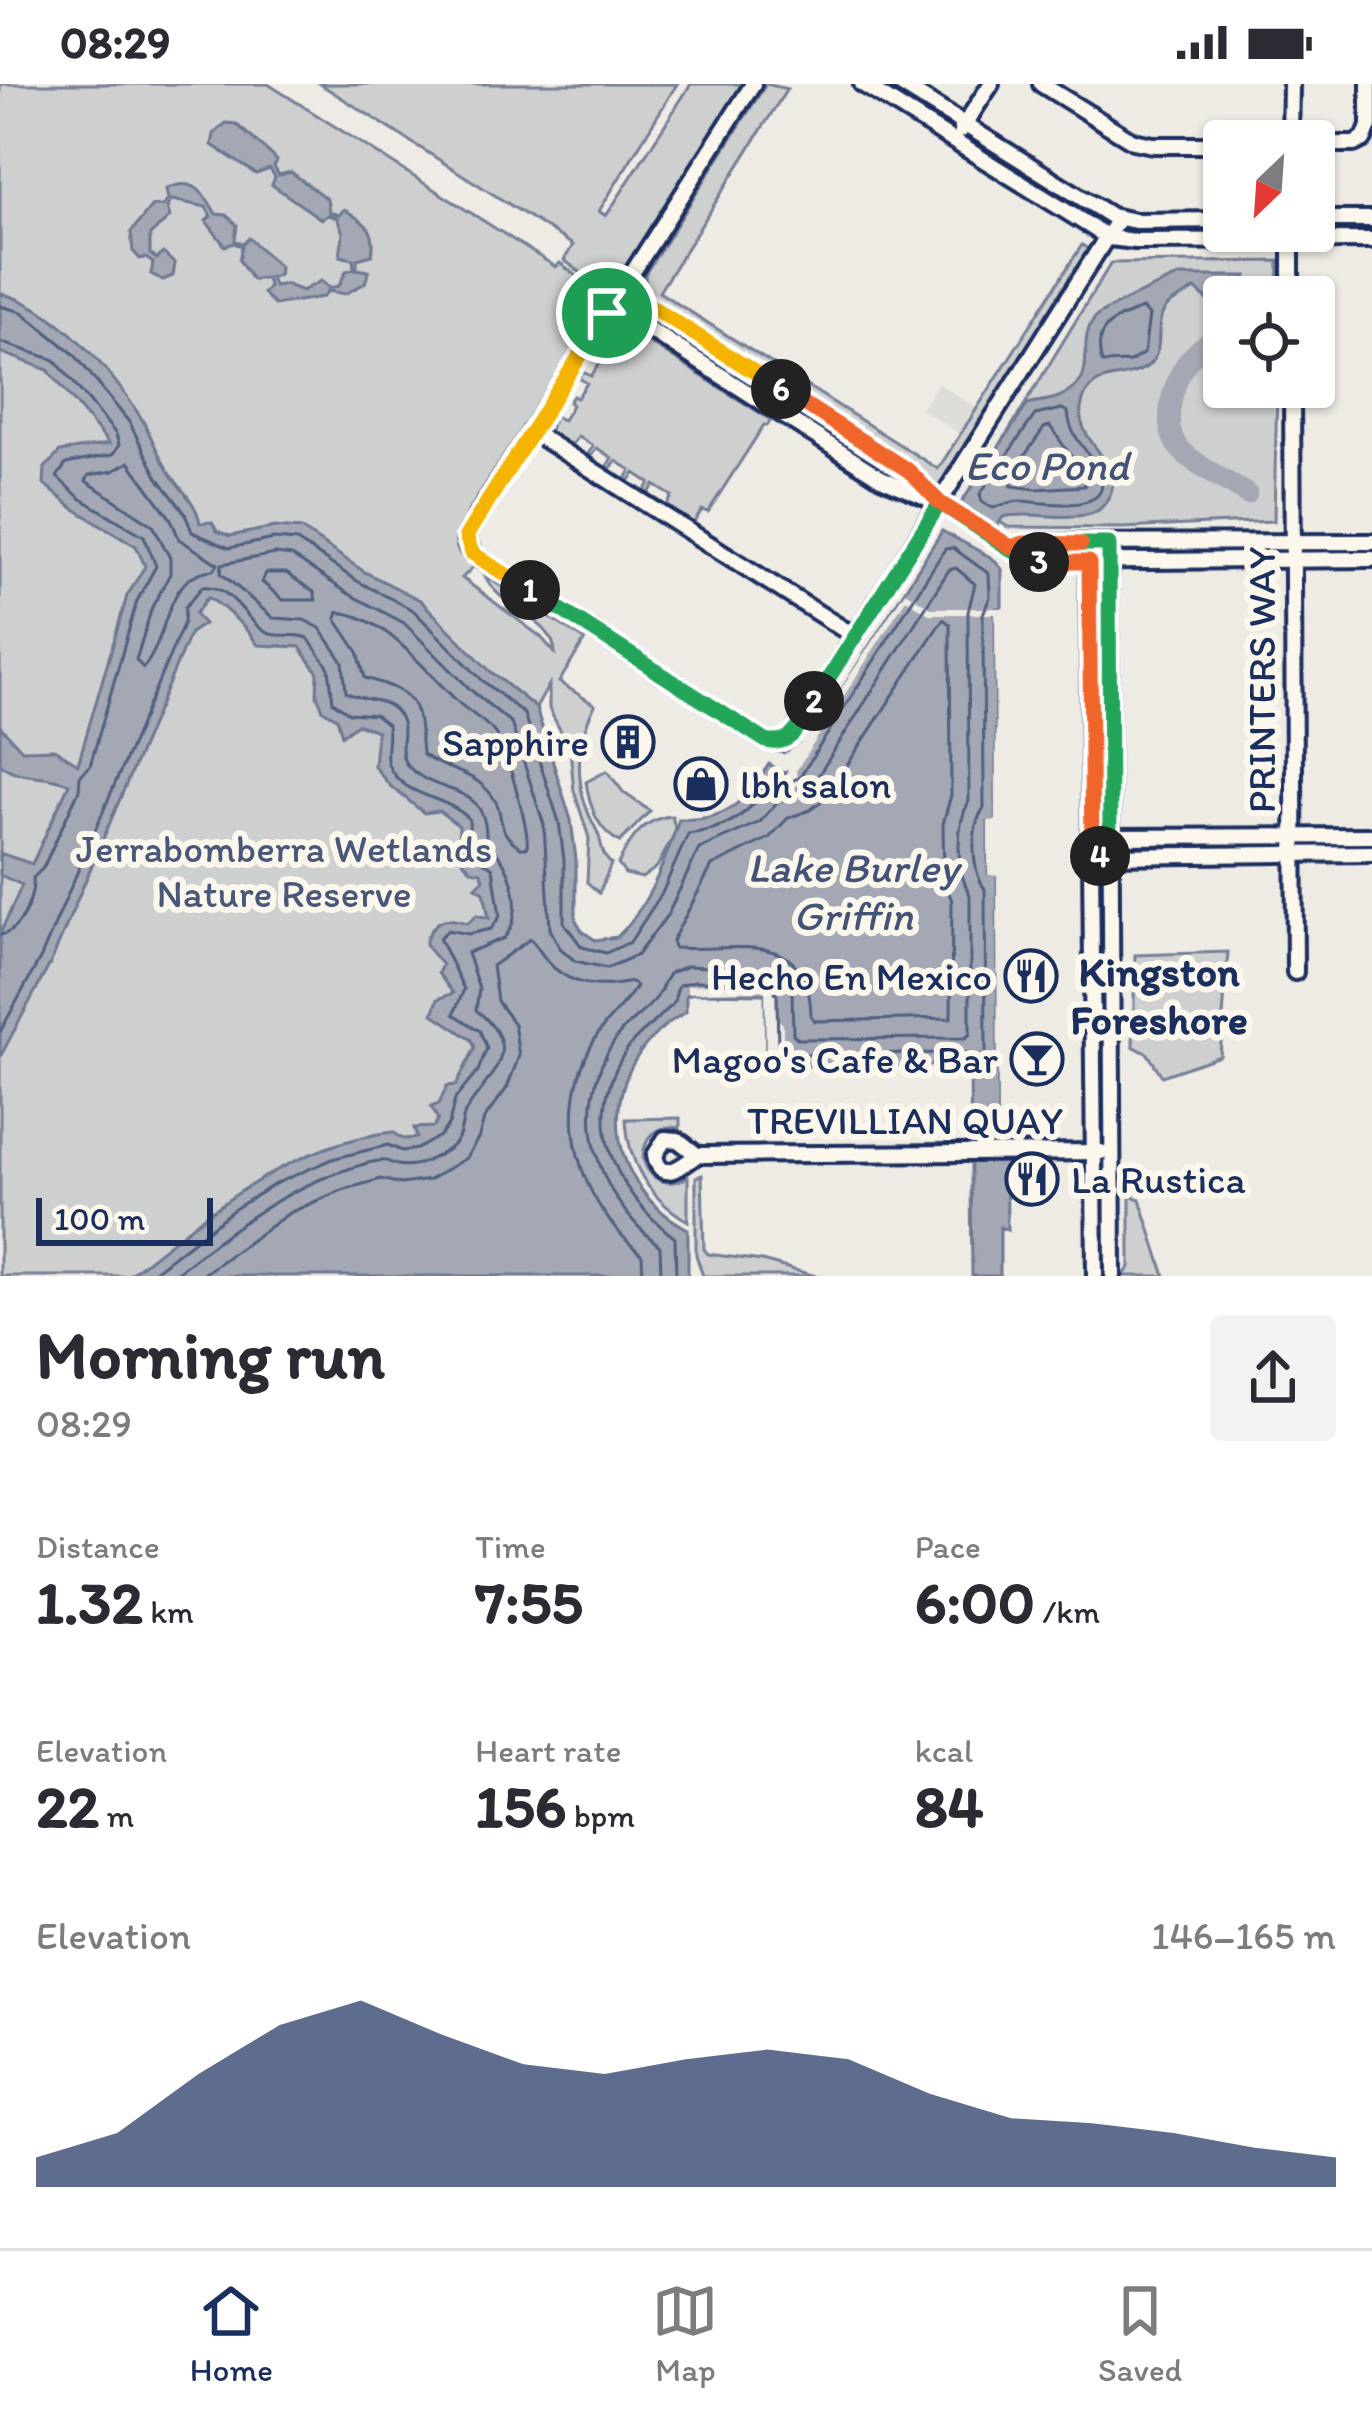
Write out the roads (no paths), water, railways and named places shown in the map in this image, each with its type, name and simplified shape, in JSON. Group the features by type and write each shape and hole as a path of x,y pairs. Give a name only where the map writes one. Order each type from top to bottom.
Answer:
{"street":[{"path":"753,84 472,524 466,542 482,560 769,742 791,738 1118,219"},
{"path":"862,84 1109,238 1135,242 1203,239"},
{"path":"900,84 1118,219 1203,220"},
{"path":"954,142 991,84"},
{"path":"1041,84 1138,142 1203,144"},
{"path":"1290,120 1291,84"},
{"path":"1335,144 1354,144 1365,138 1369,84"},
{"path":"1335,219 1372,220"},
{"path":"1335,238 1372,240"},
{"path":"622,288 909,471 940,503 1034,562 1372,559"},
{"path":"611,305 885,480 940,503"},
{"name":"PRINTERS WAY","path":"1292,408 1295,972"},
{"path":"531,431 857,634"},
{"path":"1011,547 1024,543 1372,542"},
{"path":"1088,544 1095,1276"},
{"path":"1109,544 1113,1275"},
{"path":"1092,837 1372,836"},
{"path":"1092,856 1372,853"},
{"name":"TREVILLIAN QUAY","path":"698,1155 1112,1152"}],"water":[{"path":"226,123 236,124 274,157 279,175 291,172 327,199 329,212 339,215 344,209 368,227 372,255 357,259 357,269 369,271 365,283 345,294 328,291 323,297 274,305 263,293 269,287 266,278 252,280 239,260 242,246 225,246 206,221 211,216 206,207 172,200 167,207 170,217 150,235 150,254 157,259 163,253 175,264 173,276 163,280 151,274 153,263 133,251 131,232 152,206 163,206 168,199 166,189 184,184 197,189 216,214 226,215 237,225 235,240 243,244 249,238 280,267 279,275 270,277 274,286 285,284 302,291 321,281 329,288 339,286 346,271 354,269 353,259 340,256 343,233 337,218 321,219 272,185 275,177 270,169 256,174 212,145 214,134"},
{"name":"Eco Pond","path":"1180,276 1203,276 1203,296 1195,289 1165,309 1152,362 1136,372 1098,382 1085,396 1082,422 1112,476 1103,506 1092,514 1075,516 1003,517 997,526 961,503 1028,404 1056,398 1080,382 1089,329 1095,318"},
{"name":"Lake Burley Griffin","path":"0,293 61,326 113,378 195,507 200,523 212,522 217,531 230,536 275,527 301,529 363,571 420,600 490,671 536,708 571,820 576,920 595,940 617,937 638,911 662,867 679,819 722,813 752,789 769,764 784,773 790,771 942,531 992,558 1002,569 1002,608 995,613 996,821 988,822 988,874 997,875 998,1127 1006,1131 1007,1230 1000,1227 1000,1276 972,1276 970,1065 766,1066 765,994 695,993 686,995 686,1012 656,1034 635,1060 622,1090 618,1121 623,1152 636,1182 658,1208 688,1229 688,1276 128,1276 219,1206 284,1166 355,1139 393,1132 403,1139 417,1138 414,1128 434,1127 438,1119 431,1107 439,1104 447,1086 456,1085 475,1048 472,1040 433,1014 438,999 453,993 438,973 442,965 426,940 442,921 467,923 477,915 489,918 484,892 476,887 484,879 458,855 459,826 439,811 424,813 374,766 377,731 357,724 342,735 337,718 323,710 317,695 318,673 300,647 258,645 208,597 195,614 204,624 190,633 51,962 0,1057 0,934 22,885 0,875 0,853 32,864 69,784 16,773 0,764 0,726 22,750 54,749 78,764 127,596 145,566 136,546 73,508 44,484 45,468 60,452 109,444 48,370 0,352"}],"waterway":[{"path":"1203,346 1183,369 1174,390 1172,434 1181,451 1247,494"}],"place":[{"name":"Sapphire","path":"628,742"},
{"name":"lbh salon","path":"701,784"},
{"name":"Hecho En Mexico","path":"1031,976"},
{"name":"Magoo's Cafe & Bar","path":"1037,1059"},
{"name":"La Rustica","path":"1032,1179"}],"district":[{"name":"Kingston Foreshore","path":"1159,995"}],"park label":[{"name":"Jerrabomberra Wetlands Nature Reserve","path":"284,870"}]}
